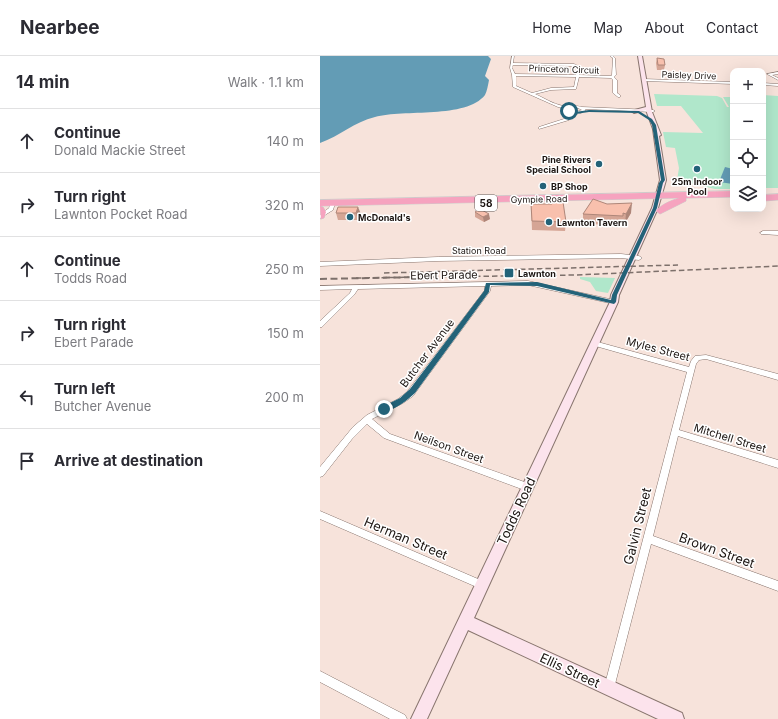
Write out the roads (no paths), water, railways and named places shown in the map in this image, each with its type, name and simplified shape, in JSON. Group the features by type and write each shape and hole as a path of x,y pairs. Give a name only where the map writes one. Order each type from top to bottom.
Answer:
{"highway":[{"path":"639,198 652,192 663,184 684,197"},
{"path":"766,194 778,193"},
{"name":"Gympie Road","path":"320,203 333,205 639,198 660,202 684,197 730,194"},
{"path":"639,198 650,204 660,202 668,205 684,197"},
{"name":"Gympie Road","path":"684,197 730,198"},
{"path":"766,198 778,197"},
{"name":"Gympie Road","path":"320,213 333,205"}],"main road":[{"path":"640,56 646,80"},
{"path":"644,56 651,120 654,128"},
{"path":"637,111 650,111"},
{"path":"637,111 651,120"},
{"name":"Todds Road","path":"419,719 614,302 615,295 636,258 660,202 663,184 661,159 656,146 650,111"},
{"name":"Ellis Street","path":"465,621 676,719"}],"street":[{"path":"513,56 510,68 514,75 514,86 569,108 577,107 583,110"},
{"name":"Princeton Circuit","path":"514,75 612,77 614,75 614,58 612,56"},
{"path":"511,64 576,65 579,67 575,88 550,89 532,94"},
{"path":"778,73 769,74 778,79"},
{"path":"612,77 615,80 616,93 619,96"},
{"name":"Paisley Drive","path":"646,80 730,83"},
{"path":"766,84 778,85"},
{"path":"569,108 570,112 575,113"},
{"path":"540,128 568,119 575,113 583,110 637,111"},
{"path":"763,233 778,233"},
{"name":"Station Road","path":"320,264 445,259 636,258"},
{"name":"Butcher Avenue","path":"320,473 352,434 367,419 396,404 410,394 487,291 488,284"},
{"name":"Ebert Parade","path":"320,288 537,284 614,302"},
{"path":"320,325 351,295 356,287"},
{"name":"Myles Street","path":"594,343 691,370 695,360 702,357 778,377"},
{"name":"Galvin Street","path":"609,688 691,370"},
{"name":"Neilson Street","path":"367,419 387,436 527,487"},
{"name":"Mitchell Street","path":"675,432 778,464"},
{"name":"Herman Street","path":"320,515 482,585"},
{"name":"Brown Street","path":"647,538 778,586"},
{"path":"320,676 401,719"}],"water":[{"path":"320,56 488,56 491,59 485,76 489,80 485,95 476,103 449,110 387,115 367,119 320,143"},
{"path":"725,167 730,168 730,184 719,182"}],"railway":[{"path":"384,273 678,265"},
{"path":"400,277 575,275 778,266"},
{"path":"320,279 400,277"},
{"path":"356,278 400,277"},
{"path":"400,277 420,277"}],"place":[{"name":"Pine Rivers Special School","path":"599,164"},
{"name":"25m Indoor Pool","path":"697,169"},
{"name":"BP Shop","path":"543,186"},
{"name":"McDonald's","path":"350,217"},
{"name":"Lawnton Tavern","path":"549,222"},
{"name":"Lawnton","path":"509,273"}]}
